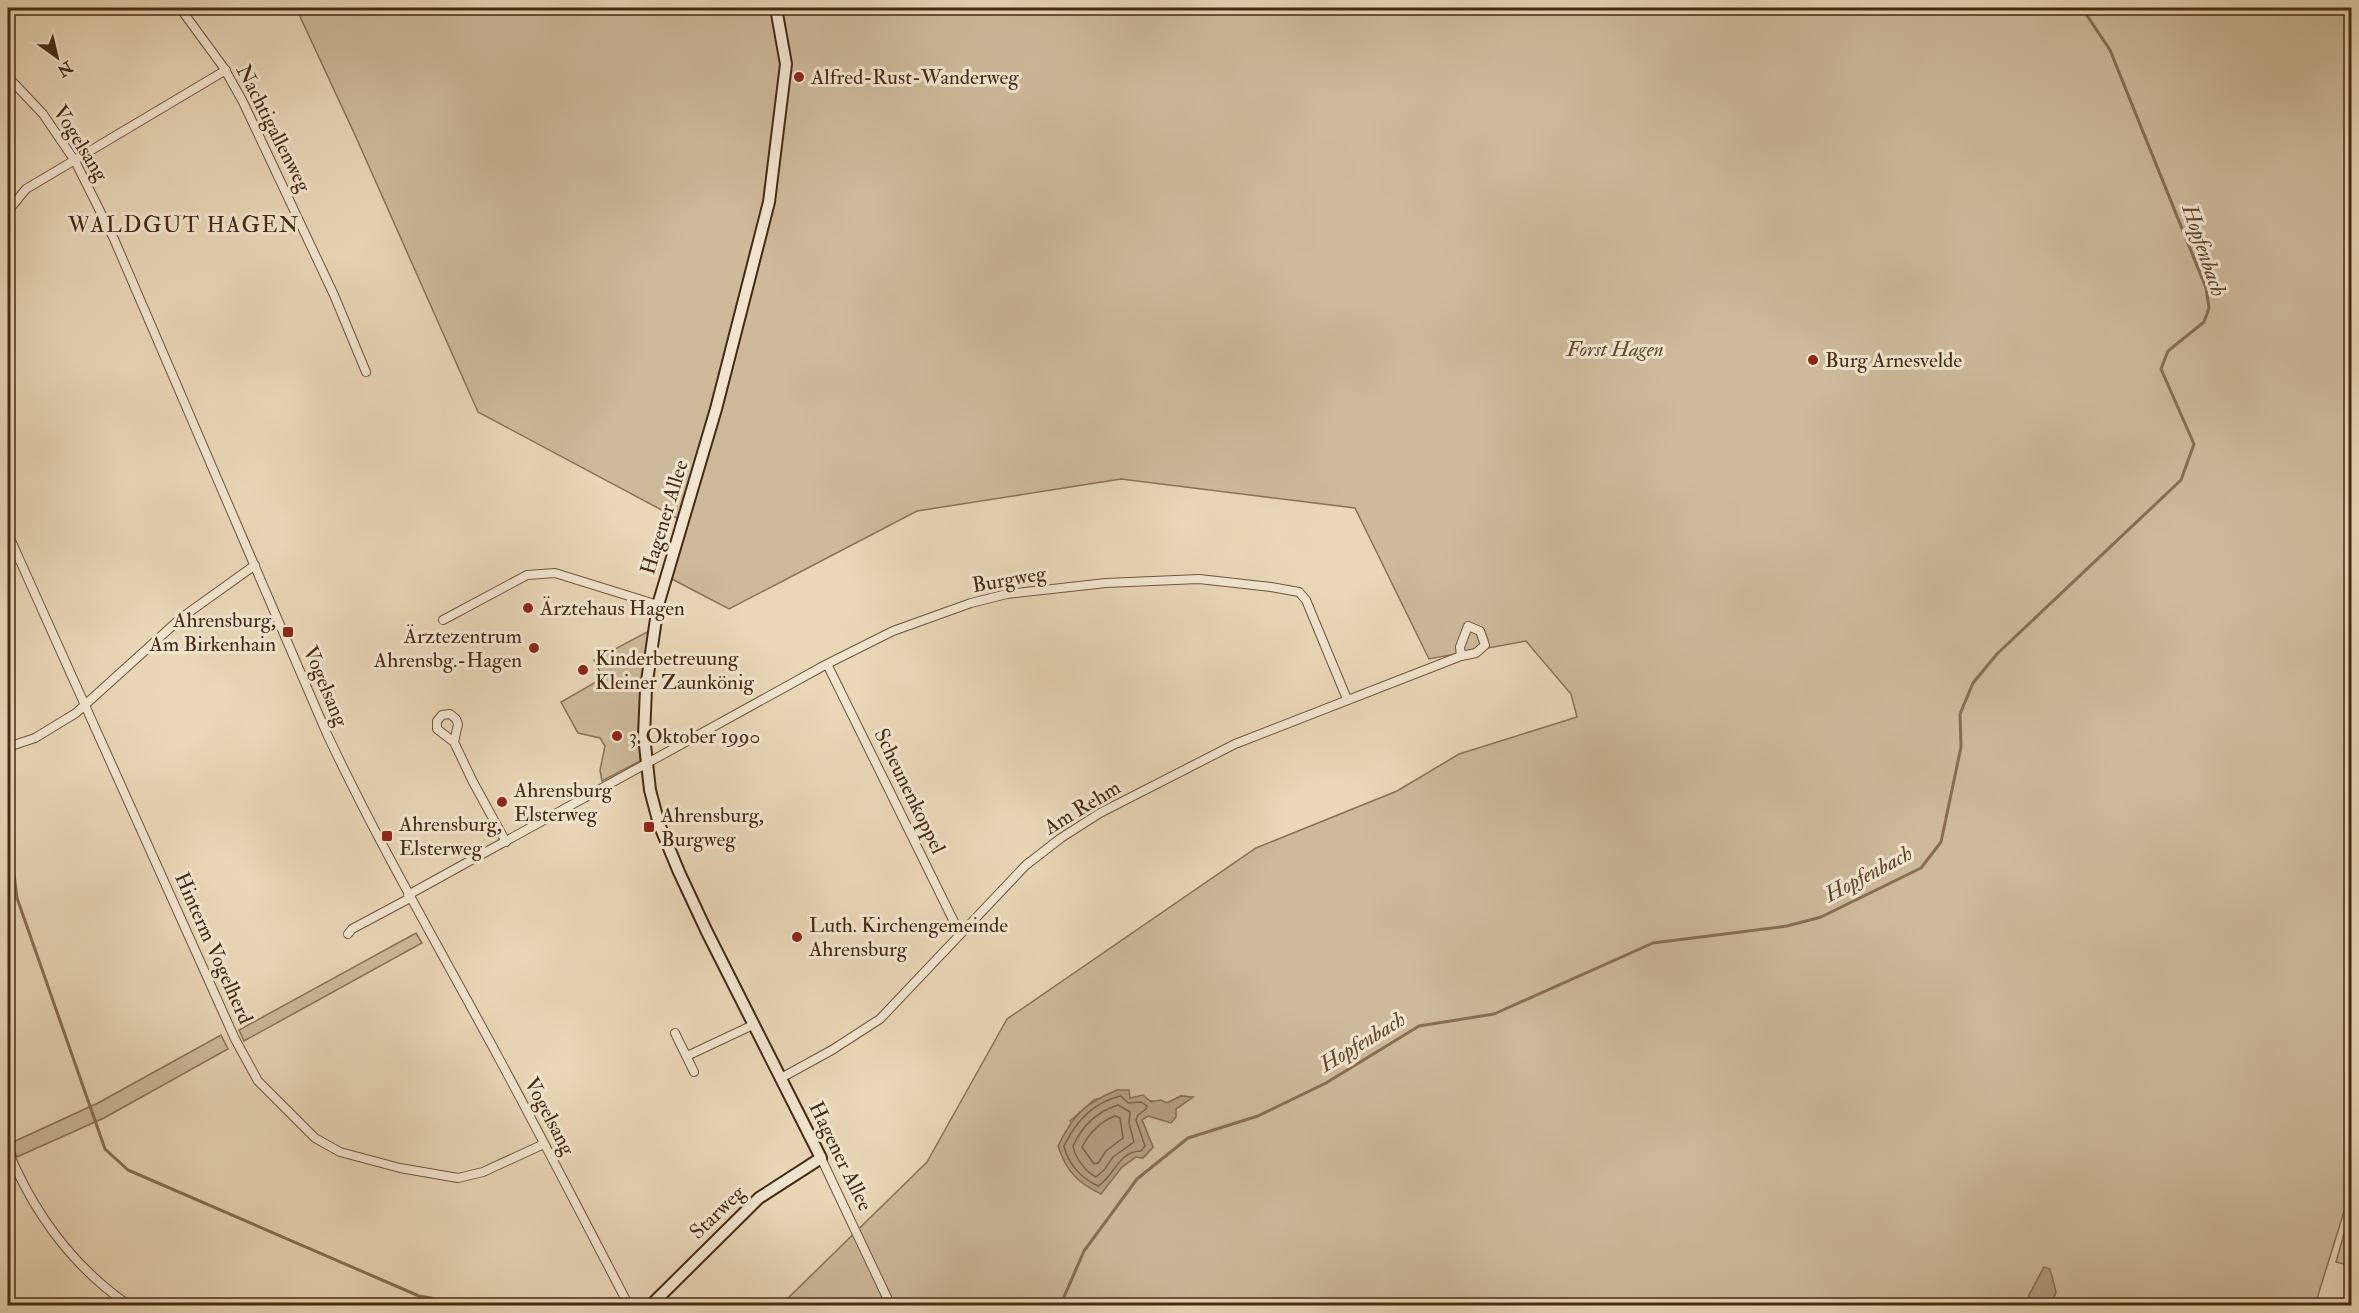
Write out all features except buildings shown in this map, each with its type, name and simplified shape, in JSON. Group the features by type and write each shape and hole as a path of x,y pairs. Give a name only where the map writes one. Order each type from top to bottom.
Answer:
{"street":[{"name":"Nachtigallenweg","path":"180,8 226,70 276,170 334,295 366,372"},
{"name":"Hagener Allee","path":"776,8 786,64 769,202 716,409 658,605 646,688 644,730 646,765 650,790 662,831 705,930 781,1078 891,1305"},
{"path":"8,211 26,189 226,70"},
{"name":"Vogelsang","path":"8,77 43,114 75,160 114,239 327,734 409,896 497,1054 629,1305"},
{"name":"Hinterm Vogelherd","path":"8,534 235,1039 258,1081 309,1133 340,1152 436,1176 458,1178 483,1172 544,1144"},
{"path":"8,747 35,738 63,723 181,618 255,566"},
{"path":"443,620 528,575 555,573 658,605"},
{"name":"Burgweg","path":"348,934 352,929 409,896 827,664 893,631 971,603 1006,594 1106,583 1198,579 1299,592 1306,600 1347,699"},
{"name":"Am Rehm","path":"781,1078 832,1050 880,1019 1026,865 1100,813 1235,744 1461,656"},
{"name":"Scheunenkoppel","path":"827,664 960,934"},
{"path":"454,742 506,842"},
{"path":"687,1056 753,1025"},
{"path":"675,1033 694,1072"},
{"path":"8,1151 46,1223 68,1250 108,1290 130,1305"},
{"name":"Starweg","path":"650,1305 759,1198 820,1158"}],"green space":[{"name":"Forst Hagen","path":"296,8 2344,8 2352,15 2352,1186 2315,1305 2051,1305 2056,1292 2029,1295 2029,1306 781,1305 927,1162 1007,1019 1256,848 1397,791 1459,754 1577,717 1571,694 1526,641 1429,659 1355,508 1121,479 917,511 729,609 670,578 686,523 478,412","holes":["1181,1096 1192,1097 1176,1109 1148,1116 1142,1120 1153,1147 1143,1158 1136,1157 1122,1167 1070,1121 1095,1099 1130,1098 1167,1103"]},
{"path":"651,630 639,738 640,761 602,781 600,770 605,746 600,738 578,733 561,702 603,678 594,660"},
{"path":"416,933 422,943 244,1041 239,1030"},
{"path":"221,1035 228,1049 104,1118 17,1157 11,1143 98,1103"},
{"path":"2351,1209 2352,1266 2336,1262"}],"water":[{"path":"1117,1090 1129,1090 1130,1098 1143,1095 1151,1102 1161,1100 1167,1103 1181,1096 1193,1097 1176,1109 1176,1117 1171,1123 1148,1116 1142,1120 1153,1147 1143,1158 1136,1157 1122,1167 1101,1194 1079,1181 1069,1169 1058,1146 1069,1126 1081,1112 1096,1100"},
{"path":"2044,1267 2050,1269 2056,1292 2051,1305 2029,1305 2029,1295"}],"waterway":[{"name":"Hopfenbach","path":"1060,1306 1084,1251 1137,1179 1188,1138 1258,1116 1326,1083 1419,1026 1494,1014 1653,943 1787,926 1821,917 1921,868 1941,842 1961,747 1960,714 1973,683 1997,654 2181,480 2194,444 2161,369 2168,351 2204,322 2209,308 2206,288 2110,50 2082,8"},
{"path":"8,827 17,898 105,1149 128,1170 419,1296 477,1306"}],"railway":[{"path":"2350,1306 2352,1302"}],"place":[{"name":"Alfred-Rust-Wanderweg","path":"799,77"},
{"name":"Burg Arnesvelde","path":"1813,360"},
{"name":"Ärztehaus Hagen","path":"528,608"},
{"name":"Ahrensburg, Am Birkenhain","path":"288,632"},
{"name":"Ärztezentrum Ahrensbg.-Hagen","path":"534,648"},
{"name":"Kinderbetreuung Kleiner Zaunkönig","path":"583,670"},
{"name":"3. Oktober 1990","path":"617,736"},
{"name":"Ahrensburg Elsterweg","path":"502,802"},
{"name":"Ahrensburg, Burgweg","path":"649,827"},
{"name":"Ahrensburg, Elsterweg","path":"387,836"},
{"name":"Luth. Kirchengemeinde Ahrensburg","path":"797,937"}],"district":[{"name":"WALDGUT HAGEN","path":"184,224"}]}
